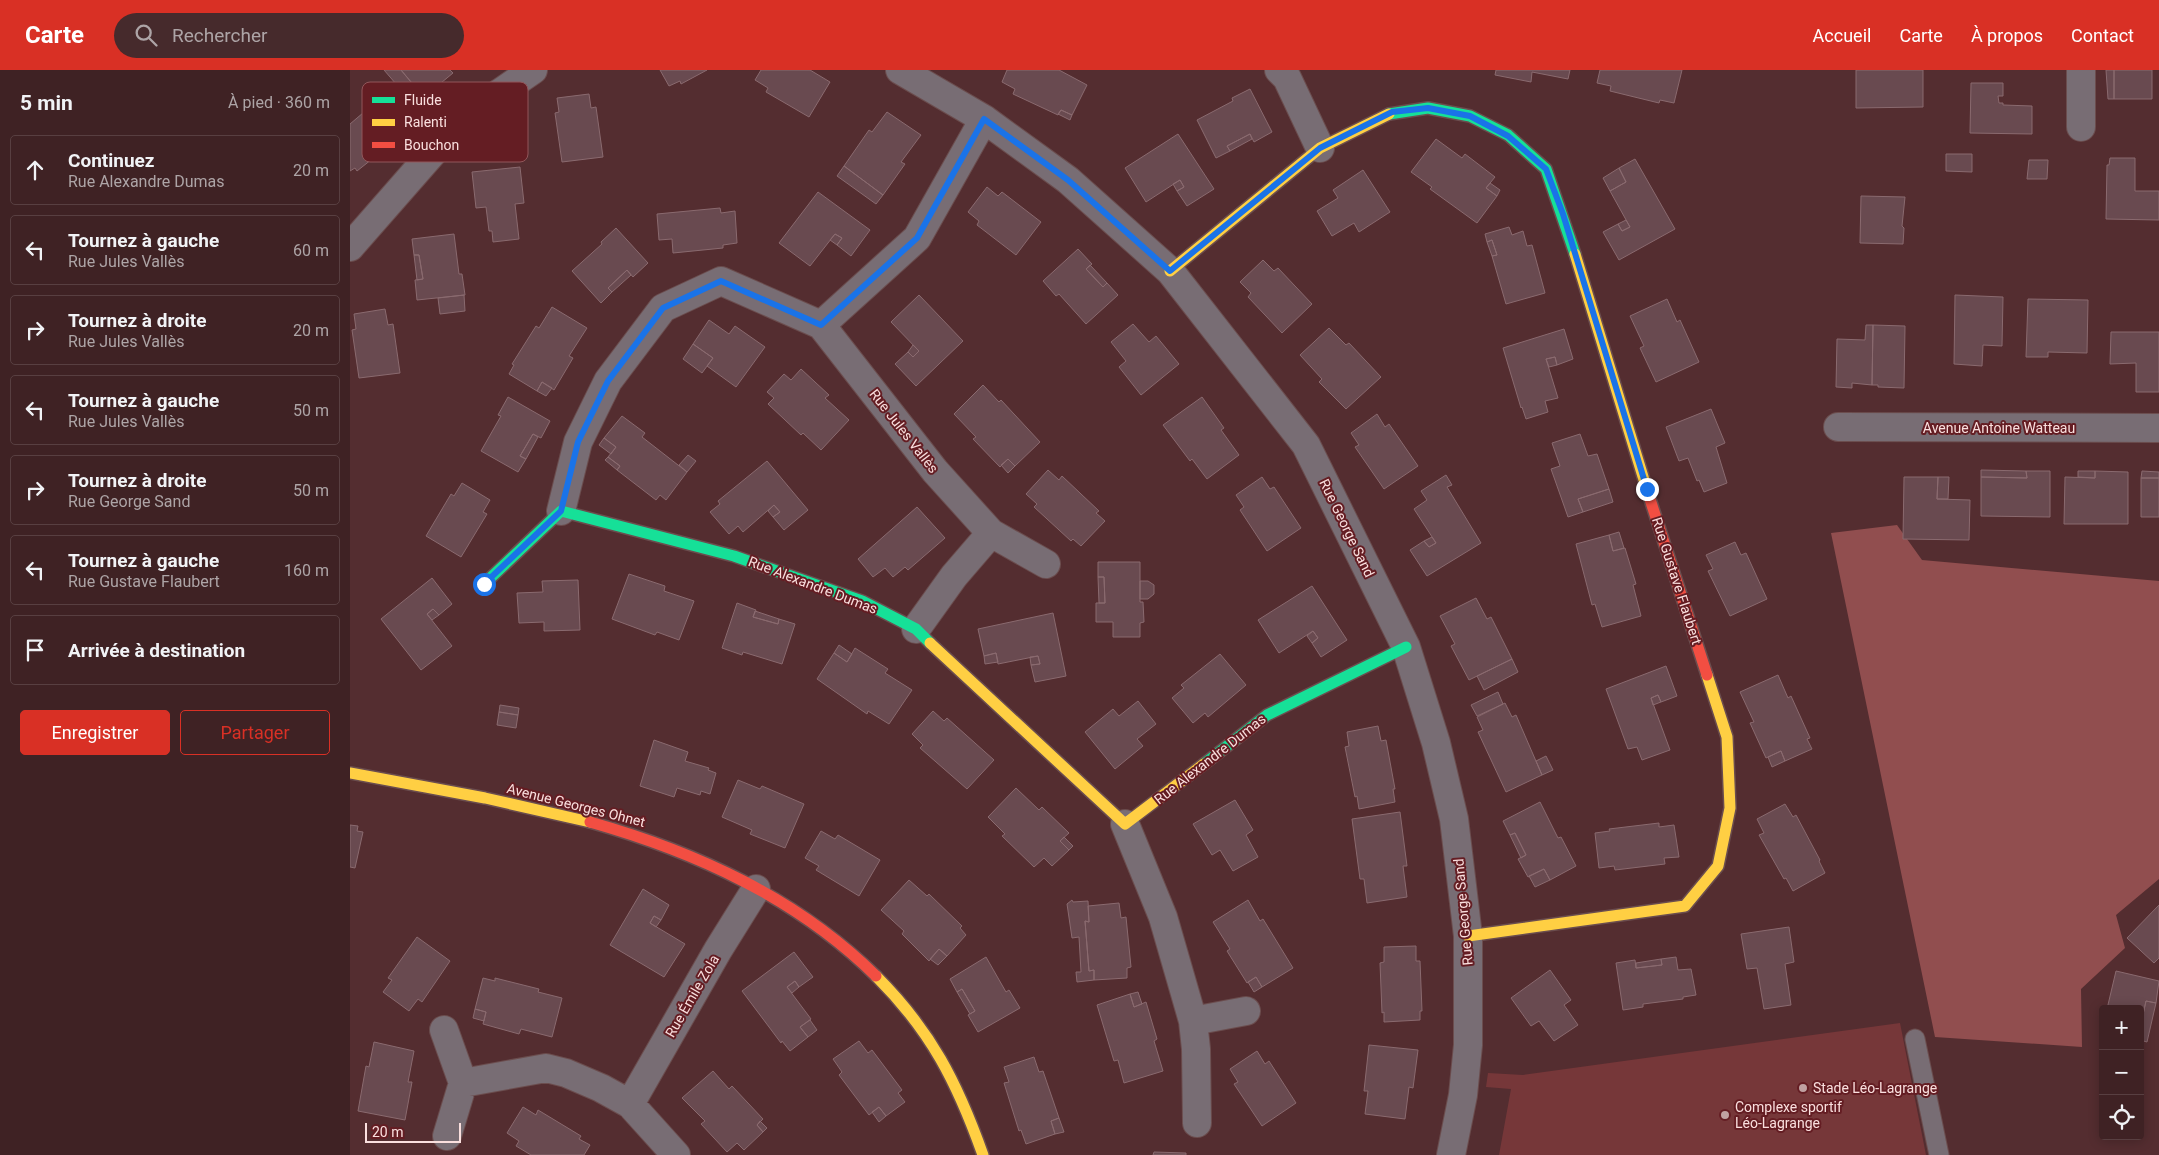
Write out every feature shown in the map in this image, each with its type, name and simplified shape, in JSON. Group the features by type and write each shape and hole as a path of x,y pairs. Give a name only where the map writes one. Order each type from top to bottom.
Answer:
{"street":[{"path":"516,82 534,70"},
{"name":"Rue George Sand","path":"900,70 984,119 1068,180 1170,271 1306,445 1406,647 1436,743 1454,819 1468,936 1468,1045 1463,1094 1451,1155"},
{"path":"1279,70 1287,78 1320,148"},
{"path":"2081,70 2081,126"},
{"name":"Rue Gustave Flaubert","path":"1170,271 1320,148 1392,112 1428,108 1470,116 1508,136 1546,169 1563,214 1650,498 1727,737 1730,808 1718,866 1685,906 1468,936"},
{"path":"821,325 917,238 984,119"},
{"path":"350,247 424,162"},
{"name":"Rue Jules Vallès","path":"561,511 578,442 603,390 663,308 721,281 821,325 935,471 991,533 1046,564"},
{"name":"Avenue Antoine Watteau","path":"1838,427 2159,428"},
{"path":"484,584 561,511"},
{"name":"Rue Alexandre Dumas","path":"561,511 734,556 862,601 916,629 1125,824 1164,917 1193,1021 1196,1049 1197,1123"},
{"path":"916,629 954,576 991,533"},
{"name":"Rue Alexandre Dumas","path":"1125,824 1267,715 1406,647"},
{"name":"Avenue Georges Ohnet","path":"350,773 467,794 598,823 648,838 707,862 798,914 851,952 884,983 910,1013 957,1087 982,1155"},
{"name":"Rue Émile Zola","path":"630,1104 718,950 756,889"},
{"path":"1193,1021 1246,1011"},
{"path":"444,1030 463,1082 447,1136"},
{"path":"463,1082 546,1068 566,1073 630,1104 676,1155"}],"lane":[{"path":"1915,1039 1939,1155"}],"shaded area":[{"path":"1897,525 1922,560 2159,581 2159,879 2116,915 2125,948 2081,989 2082,1047 1935,1037 1831,533"},
{"name":"Complexe sportif Léo-Lagrange","path":"1900,1023 1926,1155 1499,1155 1511,1089 1486,1087 1488,1073 1523,1075"}],"building":[{"path":"384,70 401,70 411,82 394,82"},
{"path":"401,70 450,70 453,73 442,82 411,82"},
{"path":"660,70 707,70 681,84 680,81 669,86"},
{"path":"761,70 810,70 830,82 809,117 766,92 768,88 755,80"},
{"path":"1007,70 1059,70 1087,85 1072,115 1061,110 1058,115 1013,94 1015,89 1002,82"},
{"path":"1496,70 1570,70 1568,79 1532,72 1531,82 1495,75"},
{"path":"1600,70 1682,70 1674,103 1660,100 1659,103 1610,91 1611,86 1597,83"},
{"path":"1856,70 1923,70 1923,107 1856,108"},
{"path":"2106,70 2114,70 2114,99 2108,99"},
{"path":"2114,70 2152,70 2152,99 2114,99"},
{"path":"1971,83 2003,83 2003,96 1998,96 1999,103 2003,103 2003,105 2032,106 2032,134 1970,133"},
{"path":"1250,89 1272,132 1254,142 1250,134 1227,146 1230,151 1216,158 1197,120 1233,101 1232,98"},
{"path":"589,94 591,108 596,107 603,157 562,162 555,113 559,112 557,98"},
{"path":"1061,110 1072,115 1070,120 1058,114"},
{"path":"887,112 921,135 901,162 905,164 883,195 844,166 869,130 872,132"},
{"path":"362,114 362,162 368,162 357,171 355,168 350,171 350,124"},
{"path":"1178,134 1214,189 1187,206 1177,191 1184,187 1180,180 1146,202 1125,168"},
{"path":"1250,134 1252,139 1230,151 1227,146"},
{"path":"1436,139 1462,158 1465,154 1495,177 1486,188 1497,196 1477,223 1430,189 1432,187 1411,172"},
{"path":"1946,154 1972,154 1972,172 1946,171"},
{"path":"2110,158 2135,158 2135,191 2159,191 2159,220 2106,219 2107,165 2109,165"},
{"path":"1635,159 1675,229 1619,260 1603,232 1618,224 1622,231 1630,227 1610,191 1626,182 1619,168"},
{"path":"2029,160 2048,160 2047,179 2027,179"},
{"path":"844,166 883,195 876,204 837,176"},
{"path":"520,167 524,203 515,204 519,239 493,242 492,231 489,231 486,207 476,208 472,172"},
{"path":"1619,168 1626,182 1610,191 1603,178"},
{"path":"1363,170 1390,212 1359,232 1354,223 1332,236 1317,211 1338,198 1333,190"},
{"path":"1180,180 1184,187 1177,191 1173,184"},
{"path":"1490,183 1500,190 1497,196 1486,188"},
{"path":"987,187 998,196 1002,192 1041,222 1016,255 977,225 979,221 968,212"},
{"path":"818,192 870,230 851,256 837,245 842,238 835,234 810,266 779,243"},
{"path":"1861,196 1905,197 1902,226 1904,228 1903,244 1860,243"},
{"path":"720,208 721,213 735,211 737,243 723,245 723,248 673,253 672,239 659,240 657,214"},
{"path":"1626,220 1630,227 1622,231 1618,224"},
{"path":"1509,227 1512,235 1523,231 1527,246 1532,245 1545,293 1506,304 1492,256 1497,255 1492,240 1487,242 1485,234"},
{"path":"616,228 648,263 633,277 627,270 608,288 612,292 601,303 572,271 602,244 601,242"},
{"path":"454,234 459,274 462,274 465,295 417,300 415,280 423,279 419,255 414,255 412,239"},
{"path":"835,234 842,238 837,245 830,240"},
{"path":"1492,240 1497,255 1492,256 1487,242"},
{"path":"1078,249 1092,264 1086,269 1103,287 1107,283 1118,295 1086,324 1059,294 1056,296 1043,281"},
{"path":"414,255 419,255 423,279 417,280"},
{"path":"1263,260 1274,271 1278,268 1312,304 1282,333 1248,297 1251,293 1240,282"},
{"path":"1090,265 1107,283 1103,287 1086,269"},
{"path":"627,270 631,275 612,292 608,288"},
{"path":"464,295 465,311 440,314 438,298"},
{"path":"919,295 963,341 916,386 895,364 908,352 913,357 919,351 891,322"},
{"path":"1955,295 2003,297 2002,346 1983,345 1982,366 1954,364"},
{"path":"1667,299 1677,322 1680,320 1699,362 1656,382 1640,348 1644,346 1630,316"},
{"path":"2028,299 2088,300 2087,353 2048,352 2048,357 2026,357"},
{"path":"552,307 587,328 569,356 573,358 554,390 542,382 537,391 509,374 514,365 512,364 536,326 539,328"},
{"path":"385,309 388,325 393,324 400,373 359,378 352,330 356,329 354,314"},
{"path":"709,320 729,334 735,326 765,347 736,387 707,366 713,358 693,344"},
{"path":"1133,324 1149,342 1156,336 1179,364 1141,395 1119,367 1126,361 1111,342"},
{"path":"1866,325 1873,325 1872,385 1852,383 1852,388 1836,387 1837,339 1865,340"},
{"path":"1873,325 1905,326 1904,388 1872,385"},
{"path":"1329,328 1346,345 1349,343 1381,377 1346,409 1319,382 1322,379 1300,355"},
{"path":"1564,329 1573,359 1557,365 1555,357 1546,359 1558,398 1545,401 1548,412 1526,419 1503,348"},
{"path":"2111,332 2159,332 2159,392 2136,392 2136,363 2110,364"},
{"path":"693,344 713,358 702,373 683,359"},
{"path":"913,345 919,351 913,357 908,352"},
{"path":"1555,357 1557,365 1549,367 1546,359"},
{"path":"801,369 829,395 825,398 849,420 821,450 803,433 801,435 768,404 774,398 767,392 784,374 791,380"},
{"path":"542,382 552,388 546,396 537,391"},
{"path":"983,385 999,402 1001,400 1040,442 1015,466 1008,459 1000,467 973,439 976,437 954,414"},
{"path":"508,397 550,421 541,438 533,434 520,456 526,459 518,472 481,451 501,416 498,415"},
{"path":"1202,397 1224,428 1221,430 1239,455 1207,479 1192,459 1190,461 1163,425"},
{"path":"1711,409 1725,443 1716,447 1727,483 1704,492 1699,480 1697,481 1688,458 1679,461 1666,427"},
{"path":"1377,414 1385,427 1389,424 1418,466 1384,489 1355,447 1359,445 1351,433"},
{"path":"622,416 645,433 642,437 687,472 666,500 660,495 656,500 617,470 620,466 608,457 616,447 604,438"},
{"path":"533,434 538,437 526,459 520,456"},
{"path":"1580,434 1588,456 1597,454 1609,489 1578,499 1583,512 1568,517 1551,469 1560,466 1552,443"},
{"path":"604,438 616,447 611,454 599,445"},
{"path":"688,455 696,461 687,472 679,465"},
{"path":"608,457 620,466 617,470 605,460"},
{"path":"1008,459 1015,466 1008,473 1001,465"},
{"path":"767,461 808,510 784,530 773,517 780,512 774,505 743,532 738,526 729,534 710,512 720,504 718,501"},
{"path":"1048,470 1059,480 1062,476 1099,511 1096,513 1105,521 1081,546 1073,539 1071,541 1034,507 1037,504 1026,494"},
{"path":"1981,470 2026,471 2027,478 1981,477"},
{"path":"2026,471 2050,471 2050,517 1981,516 1981,477 2027,478"},
{"path":"2078,471 2095,471 2095,478 2078,477"},
{"path":"2095,471 2128,472 2128,524 2064,524 2065,477 2095,478"},
{"path":"2142,471 2159,472 2159,478 2141,478"},
{"path":"1446,475 1452,485 1447,487 1481,543 1427,576 1410,550 1424,541 1429,547 1436,543 1414,509 1427,500 1421,491"},
{"path":"1262,477 1270,489 1274,487 1301,528 1267,551 1240,510 1244,507 1236,495"},
{"path":"1904,477 1938,477 1937,499 1970,500 1969,540 1903,539"},
{"path":"1938,477 1949,477 1948,499 1937,499"},
{"path":"2141,478 2159,478 2159,517 2141,517"},
{"path":"462,483 490,500 483,512 487,514 461,557 426,536 451,494 454,496"},
{"path":"1609,489 1613,502 1583,512 1578,499"},
{"path":"774,505 780,512 773,517 768,511"},
{"path":"917,507 945,538 908,570 905,567 893,577 885,568 873,577 858,559"},
{"path":"1619,532 1624,548 1613,551 1609,535"},
{"path":"1609,535 1613,551 1625,548 1636,584 1633,585 1641,616 1602,627 1595,604 1592,605 1576,544"},
{"path":"1432,537 1436,543 1429,547 1424,541"},
{"path":"1735,542 1741,555 1746,553 1767,599 1730,616 1708,571 1713,569 1706,555"},
{"path":"1098,562 1140,562 1140,602 1143,602 1144,622 1140,623 1140,637 1113,637 1113,622 1096,622 1096,603 1105,603 1104,577 1098,577"},
{"path":"629,574 665,586 664,591 694,601 679,640 657,632 655,635 612,619"},
{"path":"1098,577 1104,577 1105,603 1099,603"},
{"path":"432,578 452,604 439,615 433,609 427,614 452,646 421,670 381,619"},
{"path":"578,580 580,630 544,631 544,622 519,623 517,593 543,592 542,581"},
{"path":"1140,581 1148,581 1154,585 1154,594 1148,599 1140,599"},
{"path":"1312,586 1347,640 1321,657 1312,643 1318,638 1313,631 1279,653 1258,620"},
{"path":"1476,598 1487,619 1491,617 1512,659 1469,680 1451,646 1455,644 1440,616"},
{"path":"737,603 756,610 753,617 778,624 779,619 795,624 782,664 743,652 742,655 722,648"},
{"path":"433,609 439,615 432,620 427,614"},
{"path":"755,611 779,619 778,624 753,617"},
{"path":"1053,613 1066,676 1035,682 1031,665 1040,664 1038,656 998,664 996,653 984,656 978,629"},
{"path":"1313,631 1318,638 1312,643 1307,636"},
{"path":"839,645 852,654 847,662 834,653"},
{"path":"855,648 888,669 885,673 912,690 889,724 868,711 867,714 817,679 834,653 847,662"},
{"path":"996,653 998,662 985,664 984,656"},
{"path":"1220,654 1246,685 1208,717 1205,713 1193,723 1172,698 1184,688 1181,685"},
{"path":"1038,656 1040,664 1031,665 1030,657"},
{"path":"1512,659 1518,672 1484,690 1477,676"},
{"path":"1666,666 1677,696 1661,702 1658,695 1651,698 1670,750 1642,760 1637,747 1628,749 1606,689"},
{"path":"1778,675 1788,698 1791,696 1810,738 1807,739 1812,749 1785,761 1781,751 1766,758 1750,723 1754,722 1740,692"},
{"path":"1498,692 1503,704 1477,716 1471,705"},
{"path":"1658,695 1661,702 1653,705 1651,698"},
{"path":"1138,701 1156,724 1137,739 1143,746 1115,769 1085,732 1113,709 1119,716"},
{"path":"1505,703 1512,717 1516,715 1542,775 1506,792 1478,732 1483,730 1477,717"},
{"path":"500,705 519,708 518,715 499,712"},
{"path":"933,711 944,721 947,718 994,760 967,789 920,748 923,745 912,734"},
{"path":"499,712 518,715 516,728 497,725"},
{"path":"1378,726 1381,741 1386,740 1395,789 1393,789 1395,802 1359,809 1345,747 1349,746 1347,732"},
{"path":"654,740 688,752 685,761 709,768 708,770 716,773 710,794 701,791 700,795 677,788 674,797 640,786"},
{"path":"1781,751 1785,761 1772,767 1768,757"},
{"path":"1546,756 1553,770 1542,775 1536,761"},
{"path":"738,780 760,789 762,786 804,804 785,848 750,834 752,830 722,817"},
{"path":"1016,788 1039,810 1042,807 1069,833 1060,841 1069,850 1052,866 1044,858 1034,867 1002,836 1005,834 988,817"},
{"path":"1235,800 1253,830 1246,835 1258,857 1233,871 1220,850 1212,855 1193,824"},
{"path":"1540,802 1558,838 1561,837 1576,866 1550,880 1544,869 1528,877 1518,859 1526,855 1515,833 1510,835 1503,821"},
{"path":"1785,804 1793,817 1796,815 1825,873 1793,891 1759,835 1764,833 1757,819"},
{"path":"1400,812 1407,866 1403,866 1407,897 1367,903 1364,879 1360,879 1352,819"},
{"path":"1659,823 1659,827 1674,825 1679,857 1664,858 1665,864 1615,870 1614,866 1599,868 1595,833 1610,831 1609,829"},
{"path":"350,825 358,826 357,831 363,832 355,868 350,867"},
{"path":"821,831 835,839 838,835 880,860 859,896 816,870 819,866 805,858"},
{"path":"1515,833 1526,855 1521,858 1510,835"},
{"path":"1064,837 1073,846 1069,850 1060,841"},
{"path":"1544,869 1550,880 1535,887 1529,876"},
{"path":"909,880 927,896 929,894 962,926 960,928 966,935 947,956 939,949 929,961 902,934 904,931 881,910"},
{"path":"643,889 669,905 661,920 654,916 650,923 685,944 664,977 610,945"},
{"path":"1072,900 1073,902 1088,901 1089,922 1085,921 1089,971 1094,970 1094,980 1077,982 1076,972 1081,972 1079,937 1072,938 1067,904"},
{"path":"1248,900 1260,921 1263,919 1293,968 1262,987 1256,977 1247,983 1227,951 1230,949 1213,922"},
{"path":"1119,903 1121,918 1126,917 1131,967 1127,968 1127,978 1094,980 1094,970 1089,971 1085,921 1089,922 1088,906"},
{"path":"2159,905 2159,958 2154,963 2127,938"},
{"path":"654,916 661,920 656,927 650,923"},
{"path":"1789,927 1794,962 1785,964 1791,1005 1764,1009 1757,968 1747,969 1741,934"},
{"path":"417,937 450,961 422,1002 418,999 409,1011 383,992 392,980 388,978"},
{"path":"1416,946 1416,961 1420,961 1422,1011 1420,1011 1420,1020 1384,1022 1380,963 1384,962 1384,947"},
{"path":"939,949 947,956 938,965 930,959"},
{"path":"794,952 813,977 799,987 795,981 787,987 811,1019 800,1027 808,1037 790,1051 782,1041 781,1043 742,991"},
{"path":"986,957 1006,992 1009,990 1020,1008 978,1032 968,1015 975,1011 962,989 957,992 950,979"},
{"path":"1676,957 1678,970 1691,969 1696,995 1683,997 1683,999 1643,1004 1643,1007 1623,1010 1616,963 1635,960 1636,968 1662,965 1661,959"},
{"path":"1661,959 1662,965 1636,968 1636,963"},
{"path":"1550,970 1571,1000 1564,1005 1578,1025 1554,1041 1539,1021 1531,1026 1511,998"},
{"path":"2116,971 2159,981 2156,1003 2146,1001 2144,1010 2144,1005 2108,1005"},
{"path":"1256,977 1262,987 1254,992 1248,982"},
{"path":"483,978 495,981 495,978 539,989 538,992 562,998 552,1037 521,1029 519,1034 483,1024 486,1012 475,1009"},
{"path":"795,981 799,987 792,993 787,987"},
{"path":"962,989 975,1011 970,1014 957,992"},
{"path":"1138,992 1142,1004 1134,1007 1130,994"},
{"path":"1130,994 1134,1007 1146,1002 1157,1039 1154,1041 1163,1071 1124,1083 1118,1060 1114,1061 1097,1005"},
{"path":"2146,1001 2156,1003 2147,1042 2144,1041 2144,1010"},
{"path":"475,1009 486,1012 484,1021 473,1018"},
{"path":"810,1020 817,1030 808,1037 800,1027"},
{"path":"859,1041 868,1053 872,1050 902,1090 898,1093 905,1102 886,1116 879,1107 869,1115 839,1075 842,1072 833,1059"},
{"path":"374,1042 414,1051 408,1082 412,1082 405,1120 358,1111 366,1066 369,1067"},
{"path":"1369,1045 1418,1050 1413,1088 1409,1087 1405,1119 1365,1114 1368,1091 1364,1091"},
{"path":"1257,1051 1265,1064 1269,1061 1296,1103 1262,1126 1234,1084 1238,1082 1230,1069"},
{"path":"1034,1057 1039,1072 1043,1071 1059,1118 1051,1121 1055,1134 1026,1144 1021,1130 1019,1131 1004,1083 1009,1082 1004,1067"},
{"path":"713,1071 729,1089 732,1086 763,1119 757,1125 763,1132 744,1150 737,1143 727,1152 701,1124 705,1121 682,1098"},
{"path":"523,1107 536,1115 538,1110 581,1136 579,1139 590,1145 584,1155 531,1155 516,1146 519,1141 507,1133"},
{"path":"879,1107 886,1116 879,1122 872,1112"},
{"path":"1059,1118 1064,1132 1055,1134 1051,1121"},
{"path":"760,1121 767,1128 763,1132 757,1125"},
{"path":"1154,1152 1186,1153 1186,1155 1153,1155"}],"traffic: fast":[{"path":"1389,114 1428,108 1470,116 1508,135 1546,169 1575,254"},
{"path":"484,584 561,511 734,556 862,601 916,629 930,643"},
{"path":"1204,764 1267,715 1406,647"}],"traffic: slow":[{"path":"1170,271 1320,148 1389,114"},
{"path":"1575,254 1648,493"},
{"path":"930,643 1125,824 1204,764"},
{"path":"1468,936 1685,906 1718,866 1730,808 1727,737 1707,675"},
{"path":"350,773 485,798 590,822"},
{"path":"876,976 912,1017 940,1059 963,1104 983,1155"}],"traffic: jam":[{"path":"1648,493 1707,675"},
{"path":"590,822 668,848 706,863 743,881 813,923 876,976"}],"place":[{"name":"Stade Léo-Lagrange","path":"1803,1088"},
{"name":"Complexe sportif Léo-Lagrange","path":"1725,1115"}],"route":[{"path":"484,584 561,511 578,442 608,381 663,308 721,281 821,325 917,238 984,119 1068,180 1170,271 1320,148 1392,112 1428,108 1470,116 1508,136 1546,169 1563,214 1647,489"}]}
